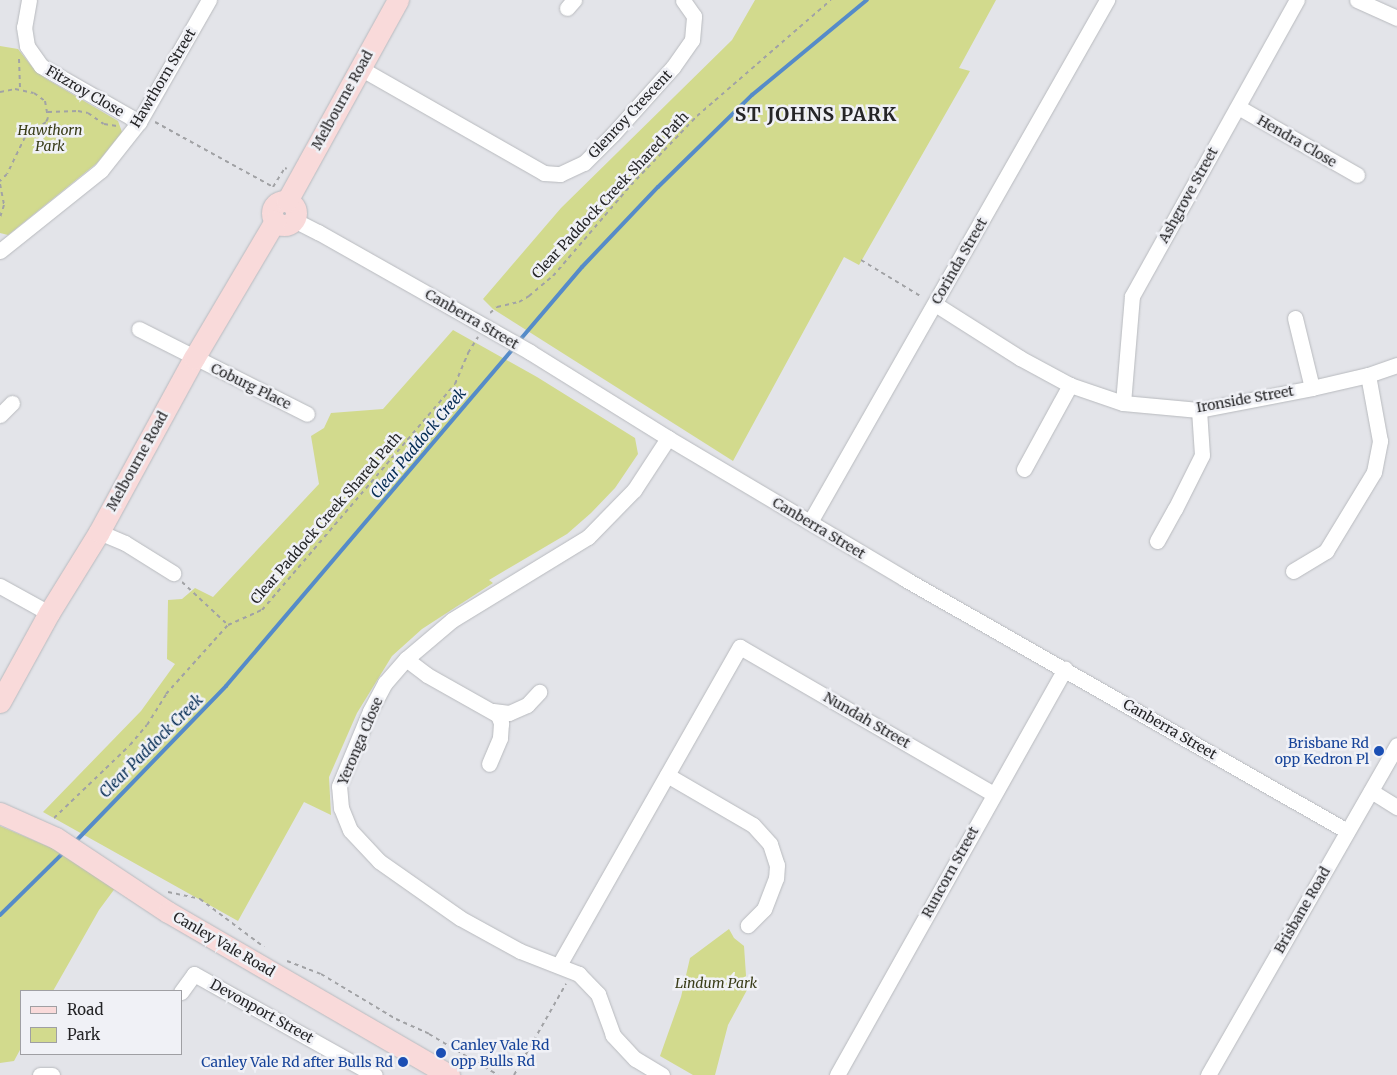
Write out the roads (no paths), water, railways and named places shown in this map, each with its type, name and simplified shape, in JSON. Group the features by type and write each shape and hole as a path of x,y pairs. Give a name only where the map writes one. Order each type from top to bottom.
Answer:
{"street":[{"name":"Fitzroy Close","path":"30,0 24,27 27,46 41,66 139,122"},
{"name":"Hawthorn Street","path":"1,249 101,170 139,122 209,0"},
{"name":"Melbourne Road","path":"0,702 48,614 99,532 194,358 285,214 299,176 398,0"},
{"name":"Glenroy Crescent","path":"360,68 544,173 560,174 584,163 673,67 692,40 694,16 682,0"},
{"name":"Corinda Street","path":"810,522 1108,0"},
{"name":"Ashgrove Street","path":"1123,403 1132,296 1297,0"},
{"path":"1358,0 1397,18"},
{"name":"Hendra Close","path":"1238,107 1357,175"},
{"name":"Canberra Street","path":"285,214 530,352 668,438 905,579 1348,831"},
{"name":"Ironside Street","path":"935,304 1020,358 1070,385 1123,403 1199,410 1312,388 1368,375 1397,365"},
{"path":"1295,318 1312,388"},
{"name":"Coburg Place","path":"139,329 307,414"},
{"path":"1293,571 1326,551 1374,472 1380,440 1368,375"},
{"path":"1024,469 1070,385"},
{"path":"0,415 12,403"},
{"path":"1157,541 1176,510 1202,455 1199,410"},
{"name":"Yeronga Close","path":"662,1075 634,1059 613,1034 598,994 578,974 520,951 460,918 379,861 350,830 341,808 339,786 370,711 385,683 406,658 452,620 588,537 634,490 668,438"},
{"path":"99,532 125,543 173,573"},
{"path":"0,586 48,614"},
{"name":"Nundah Street","path":"667,775 740,647 994,794"},
{"path":"406,658 427,675 498,715 500,738 489,764"},
{"name":"Runcorn Street","path":"837,1075 1065,669"},
{"path":"493,711 510,713 527,706 539,692"},
{"name":"Brisbane Road","path":"1208,1075 1397,745"},
{"path":"559,965 667,775 753,825 770,844 776,860 776,878 764,909 748,925"},
{"path":"1371,791 1397,807"},
{"name":"Canley Vale Road","path":"0,813 52,831 168,912 449,1075"},
{"name":"Devonport Street","path":"182,991 194,974 375,1075"},
{"path":"40,1075 52,1075"}],"waterway":[{"name":"Clear Paddock Creek","path":"519,341 582,267 658,187 752,95 867,0"},
{"name":"Clear Paddock Creek","path":"75,842 226,686 515,346"},
{"name":"Clear Paddock Creek","path":"0,915 64,852"}],"place":[{"name":"Brisbane Rd opp Kedron Pl","path":"1379,751"},
{"name":"Canley Vale Rd opp Bulls Rd","path":"441,1053"},
{"name":"Canley Vale Rd after Bulls Rd","path":"403,1062"}],"district":[{"name":"ST JOHNS PARK","path":"816,115"}],"park label":[{"name":"Hawthorn Park","path":"50,138"},
{"name":"Lindum Park","path":"716,983"}]}
